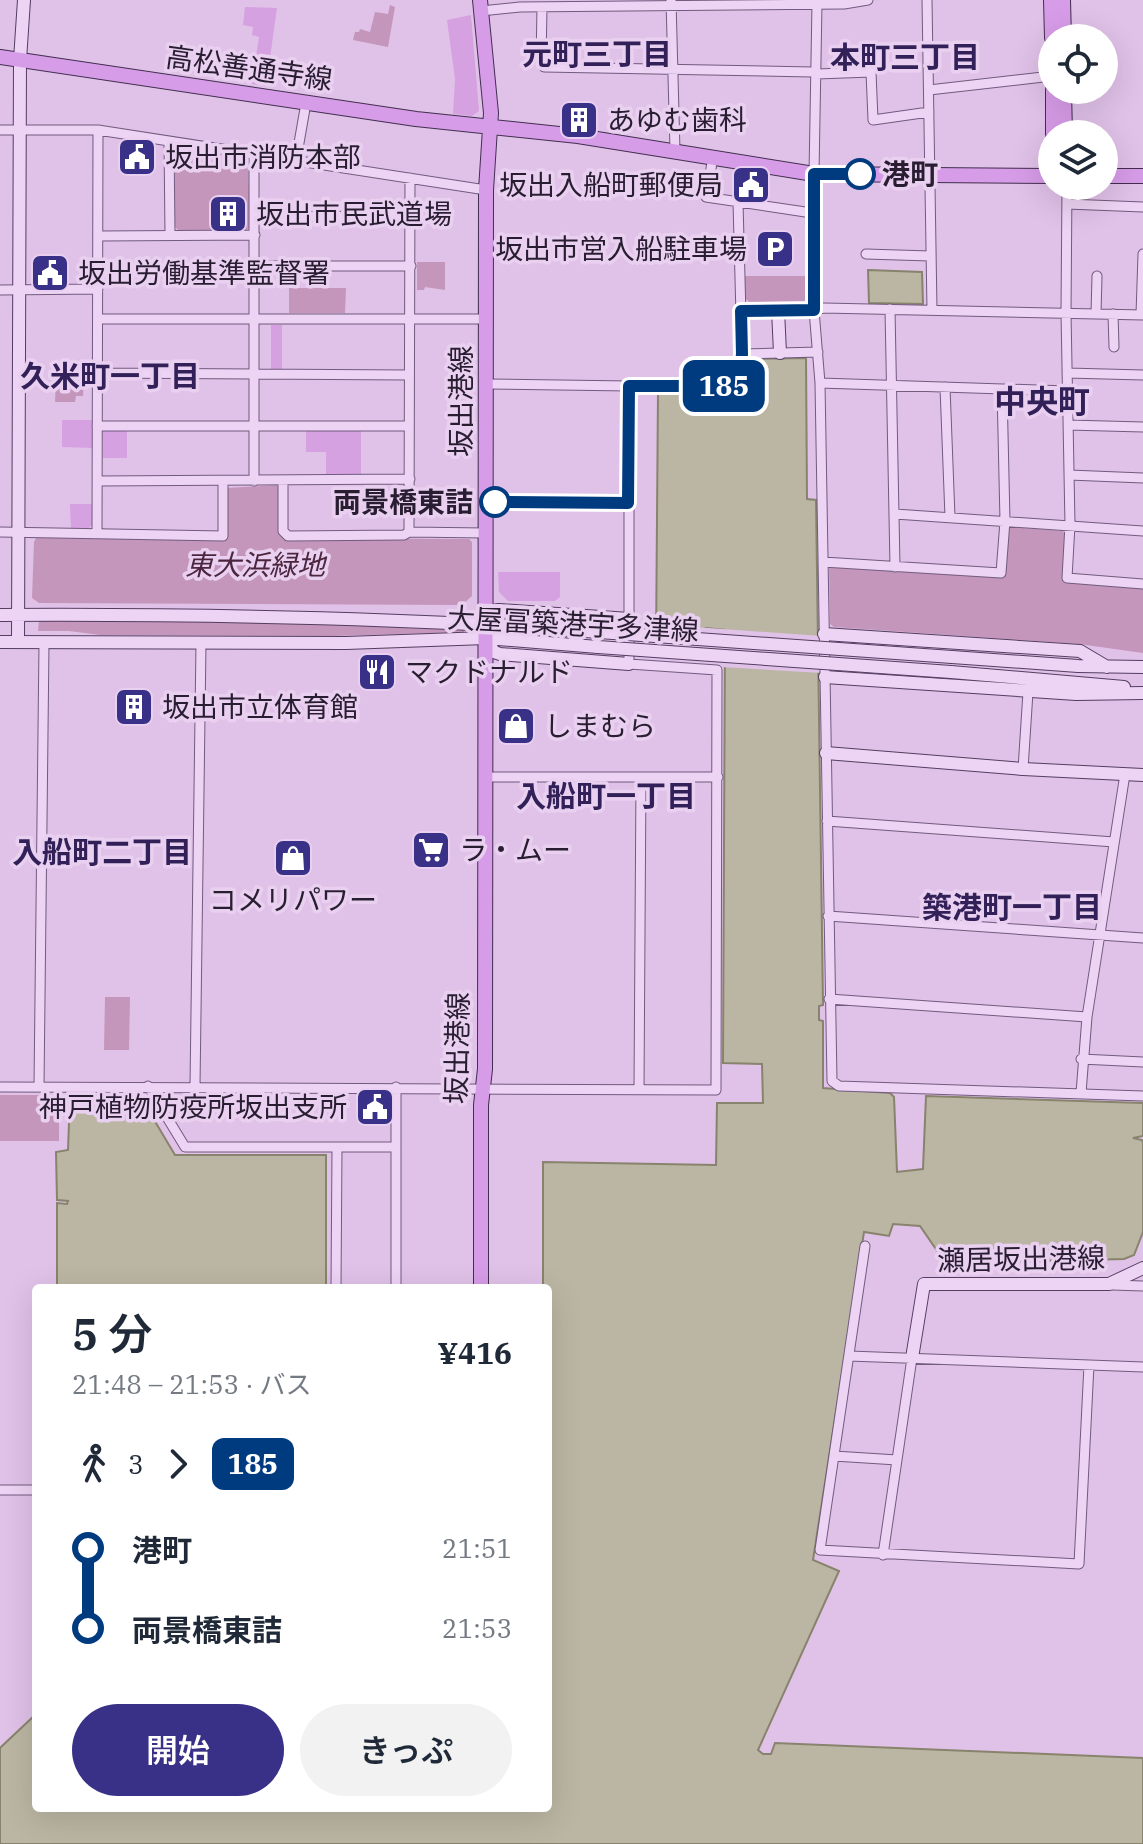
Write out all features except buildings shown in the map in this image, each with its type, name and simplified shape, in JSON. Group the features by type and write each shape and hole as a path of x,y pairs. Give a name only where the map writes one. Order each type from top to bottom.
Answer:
{"main road":[{"path":"18,642 20,60 24,0"},
{"path":"1051,0 1052,24"},
{"path":"1063,0 1064,24"},
{"name":"坂出港線","path":"481,6 490,127 486,190 486,777 481,1284"},
{"name":"高松善通寺線","path":"0,57 416,119 490,127"},
{"path":"490,127 675,151 814,174 1038,176"},
{"path":"741,311 814,310 814,174"},
{"path":"1118,176 1143,176"},
{"path":"778,310 780,353"},
{"path":"629,619 499,610 493,611 486,631 494,652 500,654 629,664"},
{"name":"大屋冨築港宇多津線","path":"0,615 298,616 486,631 598,647 951,672 1143,691"},
{"name":"大屋冨築港宇多津線","path":"0,642 346,643 486,631 599,632 1143,667"},
{"path":"824,634 1080,651 1107,667"},
{"path":"825,677 1028,692 1076,694 1143,691"},
{"path":"826,753 1143,775"},
{"name":"瀬居坂出港線","path":"912,1358 924,1284 1109,1284 1143,1268"}],"street":[{"path":"481,6 671,2 844,4 868,0"},
{"path":"927,0 932,310"},
{"path":"671,2 675,151"},
{"path":"814,174 817,3"},
{"path":"542,7 541,62 544,67 817,74 871,72 873,120 929,112"},
{"path":"929,90 1038,78"},
{"path":"296,160 306,103"},
{"path":"0,130 98,130 486,190"},
{"path":"97,532 98,130"},
{"path":"169,141 170,235"},
{"path":"254,154 254,481"},
{"path":"713,157 706,197 812,213"},
{"path":"487,384 738,386 742,354 738,202 744,162"},
{"path":"409,532 410,178"},
{"path":"1067,200 1070,525 1067,578 1143,584"},
{"path":"1067,204 1143,207"},
{"path":"255,217 410,216"},
{"path":"99,236 255,235"},
{"path":"866,254 930,256"},
{"path":"1143,254 1142,315 814,310 820,383 830,1077 839,1086 1143,1096"},
{"path":"255,266 411,266"},
{"path":"1096,314 1097,276"},
{"path":"0,290 98,289"},
{"path":"890,309 895,567"},
{"path":"1113,314 1114,347"},
{"path":"98,319 487,319"},
{"path":"742,354 818,352"},
{"path":"98,373 409,375"},
{"path":"1067,373 1143,375"},
{"path":"820,383 1068,391"},
{"path":"0,1087 716,1090 717,670 629,664 629,386"},
{"path":"945,387 950,517"},
{"path":"823,562 1001,573 1005,521 1002,389"},
{"path":"1068,425 1143,427"},
{"path":"97,426 409,426"},
{"path":"1069,475 1143,478"},
{"path":"98,481 410,479"},
{"path":"283,481 283,531 288,536 485,533"},
{"path":"0,532 223,536 223,482"},
{"path":"485,502 628,503"},
{"path":"895,514 1143,531"},
{"path":"39,1087 44,643"},
{"path":"195,1086 201,643"},
{"path":"1023,769 1028,692"},
{"path":"1081,1093 1081,1059 1125,774"},
{"path":"486,777 718,777"},
{"path":"639,1089 641,777"},
{"path":"827,821 1114,842"},
{"path":"828,916 1143,938"},
{"path":"829,999 1087,1017"},
{"path":"1081,1059 1143,1062"},
{"path":"148,1086 185,1147 396,1147"},
{"path":"396,1087 396,1284"},
{"path":"336,1284 337,1148"},
{"path":"865,1246 820,1550 1079,1564 1089,1365"},
{"path":"1109,1284 1143,1286"},
{"path":"849,1356 1143,1367"},
{"path":"883,1555 912,1358"},
{"path":"834,1456 897,1460"},
{"path":"0,1490 32,1490"}],"green space":[{"path":"390,5 395,7 388,47 353,40 355,32 360,29 370,32 375,12 388,14"},
{"path":"178,148 248,160 250,227 247,230 178,230 175,227 175,151"},
{"path":"417,262 445,262 445,290 425,287 424,290 417,290"},
{"path":"745,276 805,276 806,299 801,305 753,306 745,298"},
{"path":"289,288 346,288 345,313 289,313"},
{"path":"84,379 83,396 76,396 75,402 55,402 56,380"},
{"name":"東大浜緑地","path":"277,485 280,488 282,538 469,539 472,542 472,596 462,605 39,603 32,598 36,538 226,538 227,488"},
{"path":"1010,527 1063,531 1063,581 1143,588 1143,653 1079,644 834,627 830,624 829,567 1004,578"},
{"path":"39,620 378,623 464,632 335,636 100,635 38,631"},
{"path":"105,997 130,997 129,1050 104,1050"},
{"path":"0,1095 47,1095 47,1099 59,1099 59,1141 0,1141"}],"sand":[{"path":"245,7 277,8 266,86 252,84 259,37 252,35 253,27 243,25"},
{"path":"471,15 479,111 472,116 453,114 455,79 447,20"},
{"path":"271,325 282,325 282,369 271,369"},
{"path":"62,420 93,420 93,448 62,447"},
{"path":"361,429 361,475 326,475 326,452 306,452 306,430"},
{"path":"103,430 127,430 127,458 103,458"},
{"path":"70,504 93,504 94,523 89,528 71,529"},
{"path":"498,572 560,572 560,597 555,601 508,601 499,592"}],"shaded area":[{"path":"868,270 922,272 923,304 869,303"},
{"path":"806,358 807,499 816,500 823,1005 819,1006 819,1020 823,1021 823,1088 890,1093 894,1097 897,1172 923,1169 926,1096 1143,1103 1143,1136 1133,1138 1143,1143 1143,1232 1134,1255 1124,1259 989,1262 989,1258 972,1258 971,1262 950,1263 940,1255 920,1226 893,1224 889,1236 864,1232 813,1560 839,1571 758,1750 771,1754 775,1743 1143,1758 1143,1844 0,1844 0,1748 32,1718 32,1812 552,1812 552,1284 543,1284 543,1162 716,1165 717,1103 763,1103 762,1064 723,1063 725,630 706,628 656,646 658,393 742,393 744,359"},
{"path":"70,1096 131,1096 134,1103 144,1103 175,1155 326,1155 326,1284 57,1284 57,1203 67,1204 68,1201 57,1200 56,1152 68,1150"}],"pier":[{"path":"653,624 822,636 822,673 721,667 721,633 710,632 710,650 652,646"}],"bus line":[{"name":"185","path":"495,502 628,503 629,386 738,386 742,354 741,311 814,310 814,174 860,174"}],"place":[{"name":"あゆむ歯科","path":"579,120"},
{"name":"坂出市消防本部","path":"137,157"},
{"name":"港町","path":"860,174"},
{"name":"坂出入船町郵便局","path":"751,185"},
{"name":"坂出市民武道場","path":"228,214"},
{"name":"坂出市営入船駐車場","path":"775,249"},
{"name":"坂出労働基準監督署","path":"50,273"},
{"name":"両景橋東詰","path":"495,502"},
{"name":"マクドナルド","path":"377,672"},
{"name":"坂出市立体育館","path":"134,707"},
{"name":"しまむら","path":"516,726"},
{"name":"ラ・ムー","path":"431,850"},
{"name":"コメリパワー","path":"293,858"},
{"name":"神戸植物防疫所坂出支所","path":"375,1107"}],"district":[{"name":"元町三丁目","path":"597,55"},
{"name":"本町三丁目","path":"905,58"},
{"name":"久米町一丁目","path":"110,377"},
{"name":"中央町","path":"1042,402"},
{"name":"入船町一丁目","path":"606,797"},
{"name":"入船町二丁目","path":"102,853"},
{"name":"築港町一丁目","path":"1012,908"}]}
